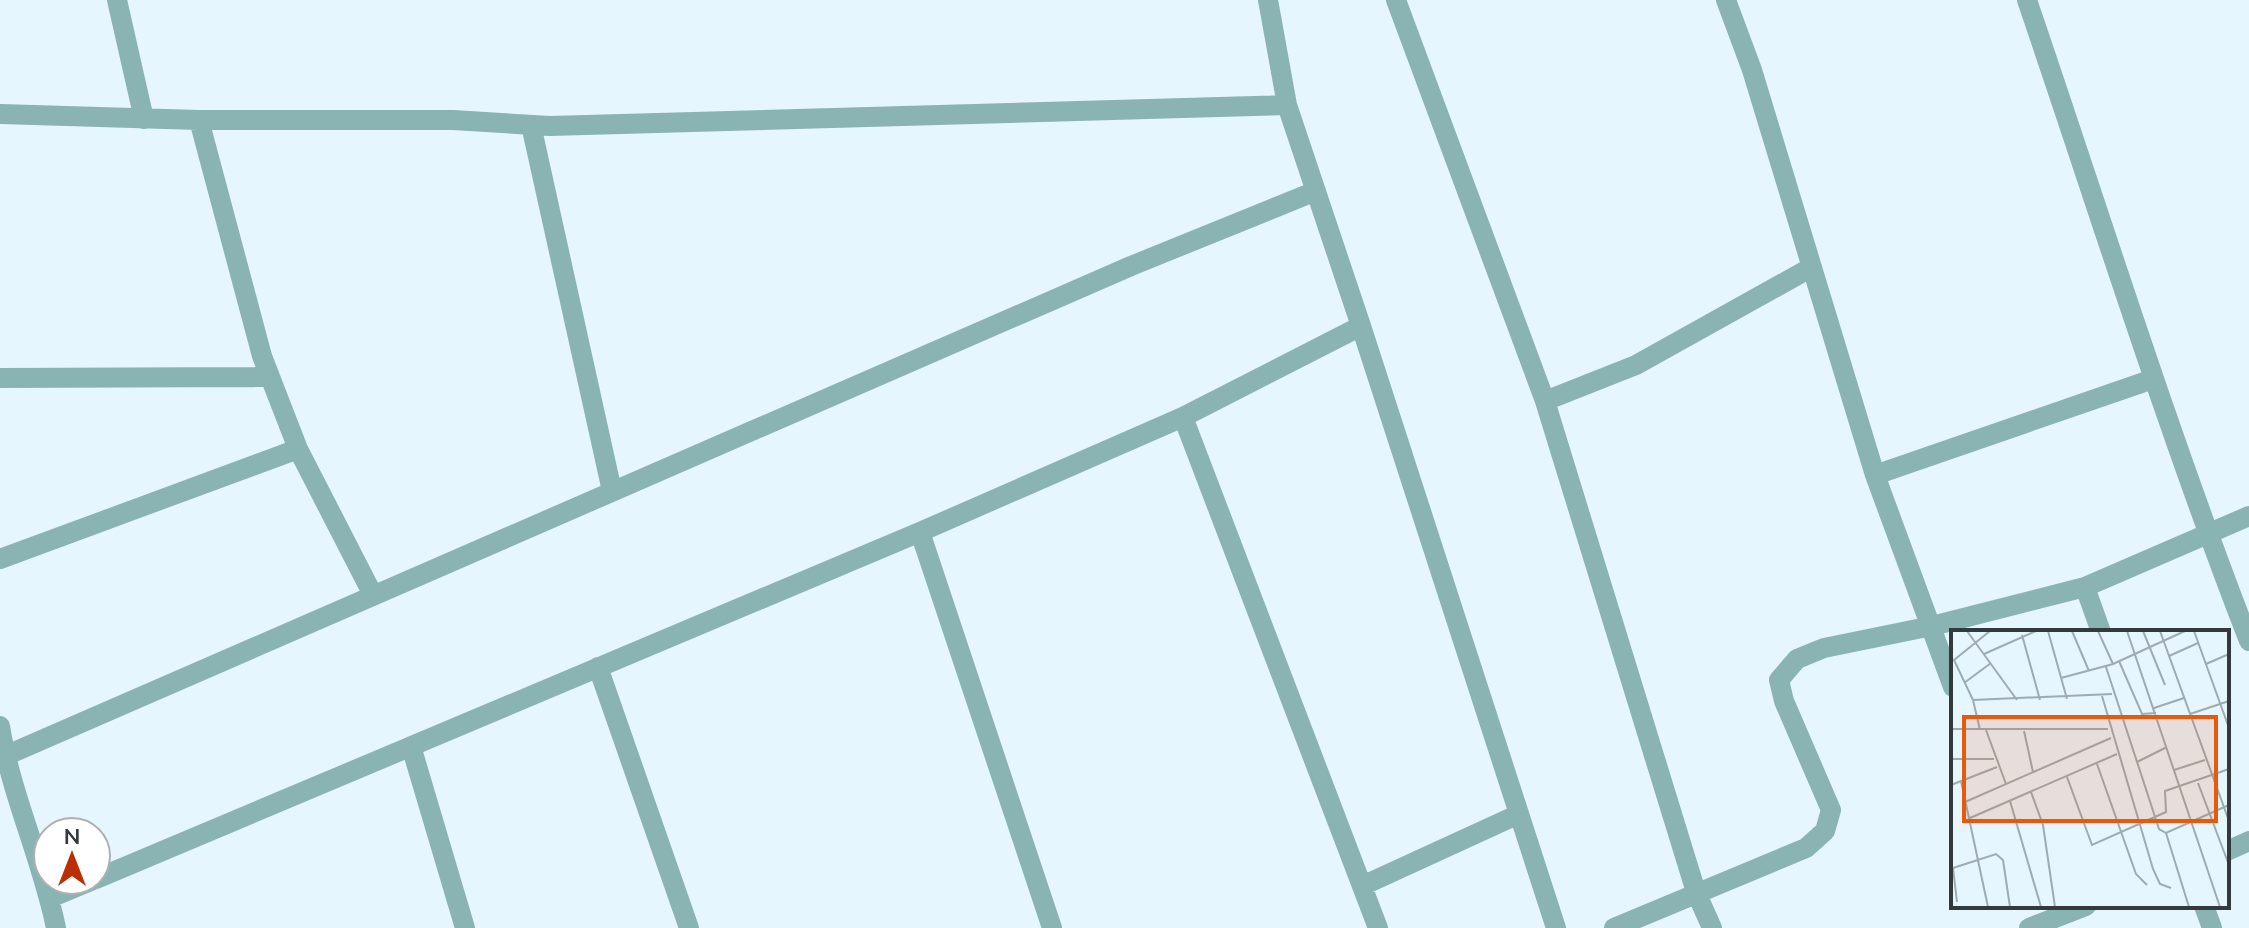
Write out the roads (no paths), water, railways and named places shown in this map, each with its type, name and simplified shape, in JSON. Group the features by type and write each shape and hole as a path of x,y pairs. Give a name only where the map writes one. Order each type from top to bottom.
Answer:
{"street":[{"path":"117,0 144,119"},
{"path":"1268,0 1287,105 1556,928"},
{"path":"1396,0 1545,401 1696,892 1712,928"},
{"path":"1726,0 1752,70 1875,475 1951,681"},
{"path":"2027,0 2153,379 2249,641"},
{"path":"0,114 199,120 453,120 531,125 1287,105"},
{"path":"199,120 262,356 298,449 373,595"},
{"path":"531,125 612,491"},
{"path":"5,756 1131,266 1316,191"},
{"path":"1545,401 1636,365 1812,267"},
{"path":"112,873 920,532 1183,417 1361,326"},
{"path":"0,378 270,377"},
{"path":"1875,475 2153,379"},
{"path":"1183,417 1378,928"},
{"path":"0,559 298,449"},
{"path":"1614,928 1806,848 1825,831 1831,810 1784,701 1779,680 1797,659 1824,648 1932,626 2085,587 2249,516"},
{"path":"920,532 1052,928"},
{"path":"2085,587 2100,630"},
{"path":"598,667 689,928"},
{"path":"0,726 5,756 50,898 56,928"},
{"path":"411,746 465,928"},
{"path":"1362,886 1519,814"},
{"path":"2229,850 2249,841"},
{"path":"50,898 55,896"},
{"path":"2032,922 2079,908"},
{"path":"2205,908 2212,928"}]}
